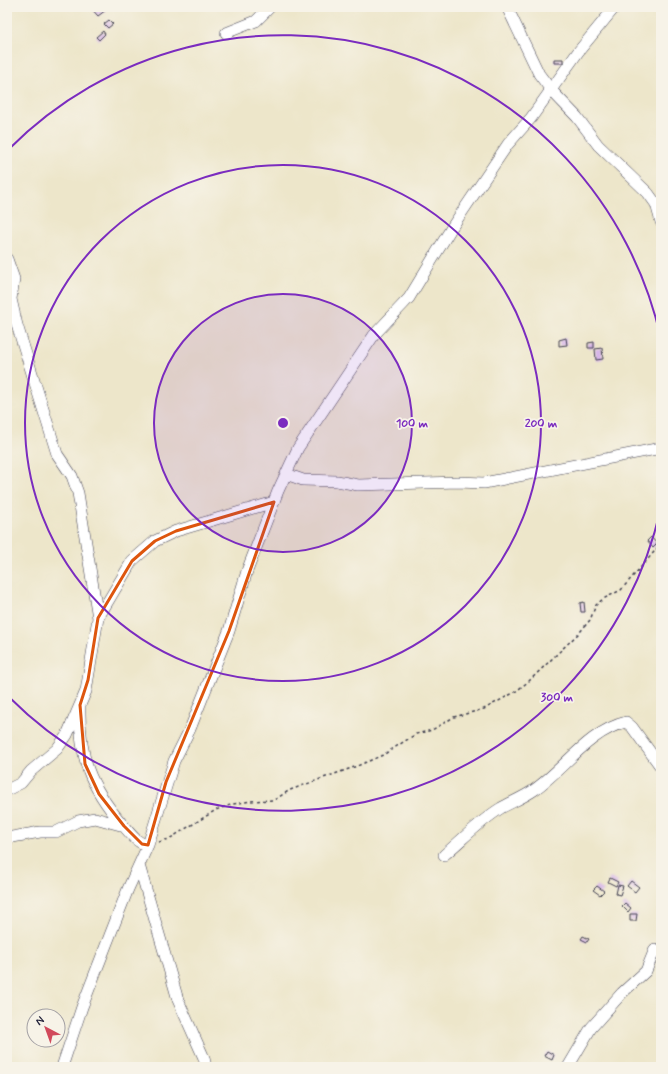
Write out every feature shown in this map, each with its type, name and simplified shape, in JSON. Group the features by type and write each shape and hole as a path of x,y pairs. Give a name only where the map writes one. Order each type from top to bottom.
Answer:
{"street":[{"path":"226,33 256,22 270,7"},
{"path":"507,7 539,74 551,90 577,117 603,150 648,193 656,204 661,222"},
{"path":"62,1067 82,1007 149,842 166,782 174,761 190,729 229,631 247,571 274,502 298,448 374,335 409,298 452,227 495,163 578,52 615,7"},
{"path":"7,259 14,274 11,299 17,325 56,454 72,476 78,493 98,618"},
{"path":"286,474 303,480 337,481 358,485 458,482 484,483 661,448"},
{"path":"7,790 16,786 57,749 67,735 80,705 88,680 92,642 98,618 132,561 155,541 176,531 274,502"},
{"path":"80,705 80,731 88,771 98,794 124,826 142,844 149,842"},
{"path":"444,855 486,819 534,790 565,761 598,735 618,724 626,722 632,727 661,767"},
{"path":"7,838 40,832 56,832 78,821 95,818 124,826"},
{"path":"139,865 178,1000 204,1058 206,1067"},
{"path":"568,1067 591,1028 622,993 646,971 655,949"}],"path":[{"path":"149,842 159,842 169,838 209,814 233,804 250,801 274,800 290,790 383,756 416,734 432,730 454,717 484,709 515,692 530,681 580,632 590,620 596,605 603,599 622,590 661,544"}],"highlighted area":[{"path":"274,502 229,631 166,782 148,845 142,844 124,826 99,794 85,764 80,705 88,680 98,618 132,561 155,541 176,531"}],"building":[{"path":"90,7 103,7 106,10 98,16"},
{"path":"109,20 113,24 108,28 104,24"},
{"path":"103,31 105,34 99,40 96,37"},
{"path":"554,59 563,59 563,63 554,63"},
{"path":"566,338 567,345 559,346 559,340"},
{"path":"594,342 594,348 588,348 588,343"},
{"path":"602,348 603,359 596,360 595,349"},
{"path":"651,537 657,544 653,548 647,541"},
{"path":"584,602 585,612 581,612 580,603"},
{"path":"610,878 618,882 616,886 608,882"},
{"path":"631,881 639,887 635,892 627,886"},
{"path":"618,885 623,886 620,895 616,894"},
{"path":"597,886 604,891 600,895 593,890"},
{"path":"625,903 631,908 628,912 622,906"},
{"path":"630,914 637,914 636,921 630,921"},
{"path":"583,936 589,939 587,942 581,939"},
{"path":"547,1051 554,1055 552,1060 544,1056"}]}
